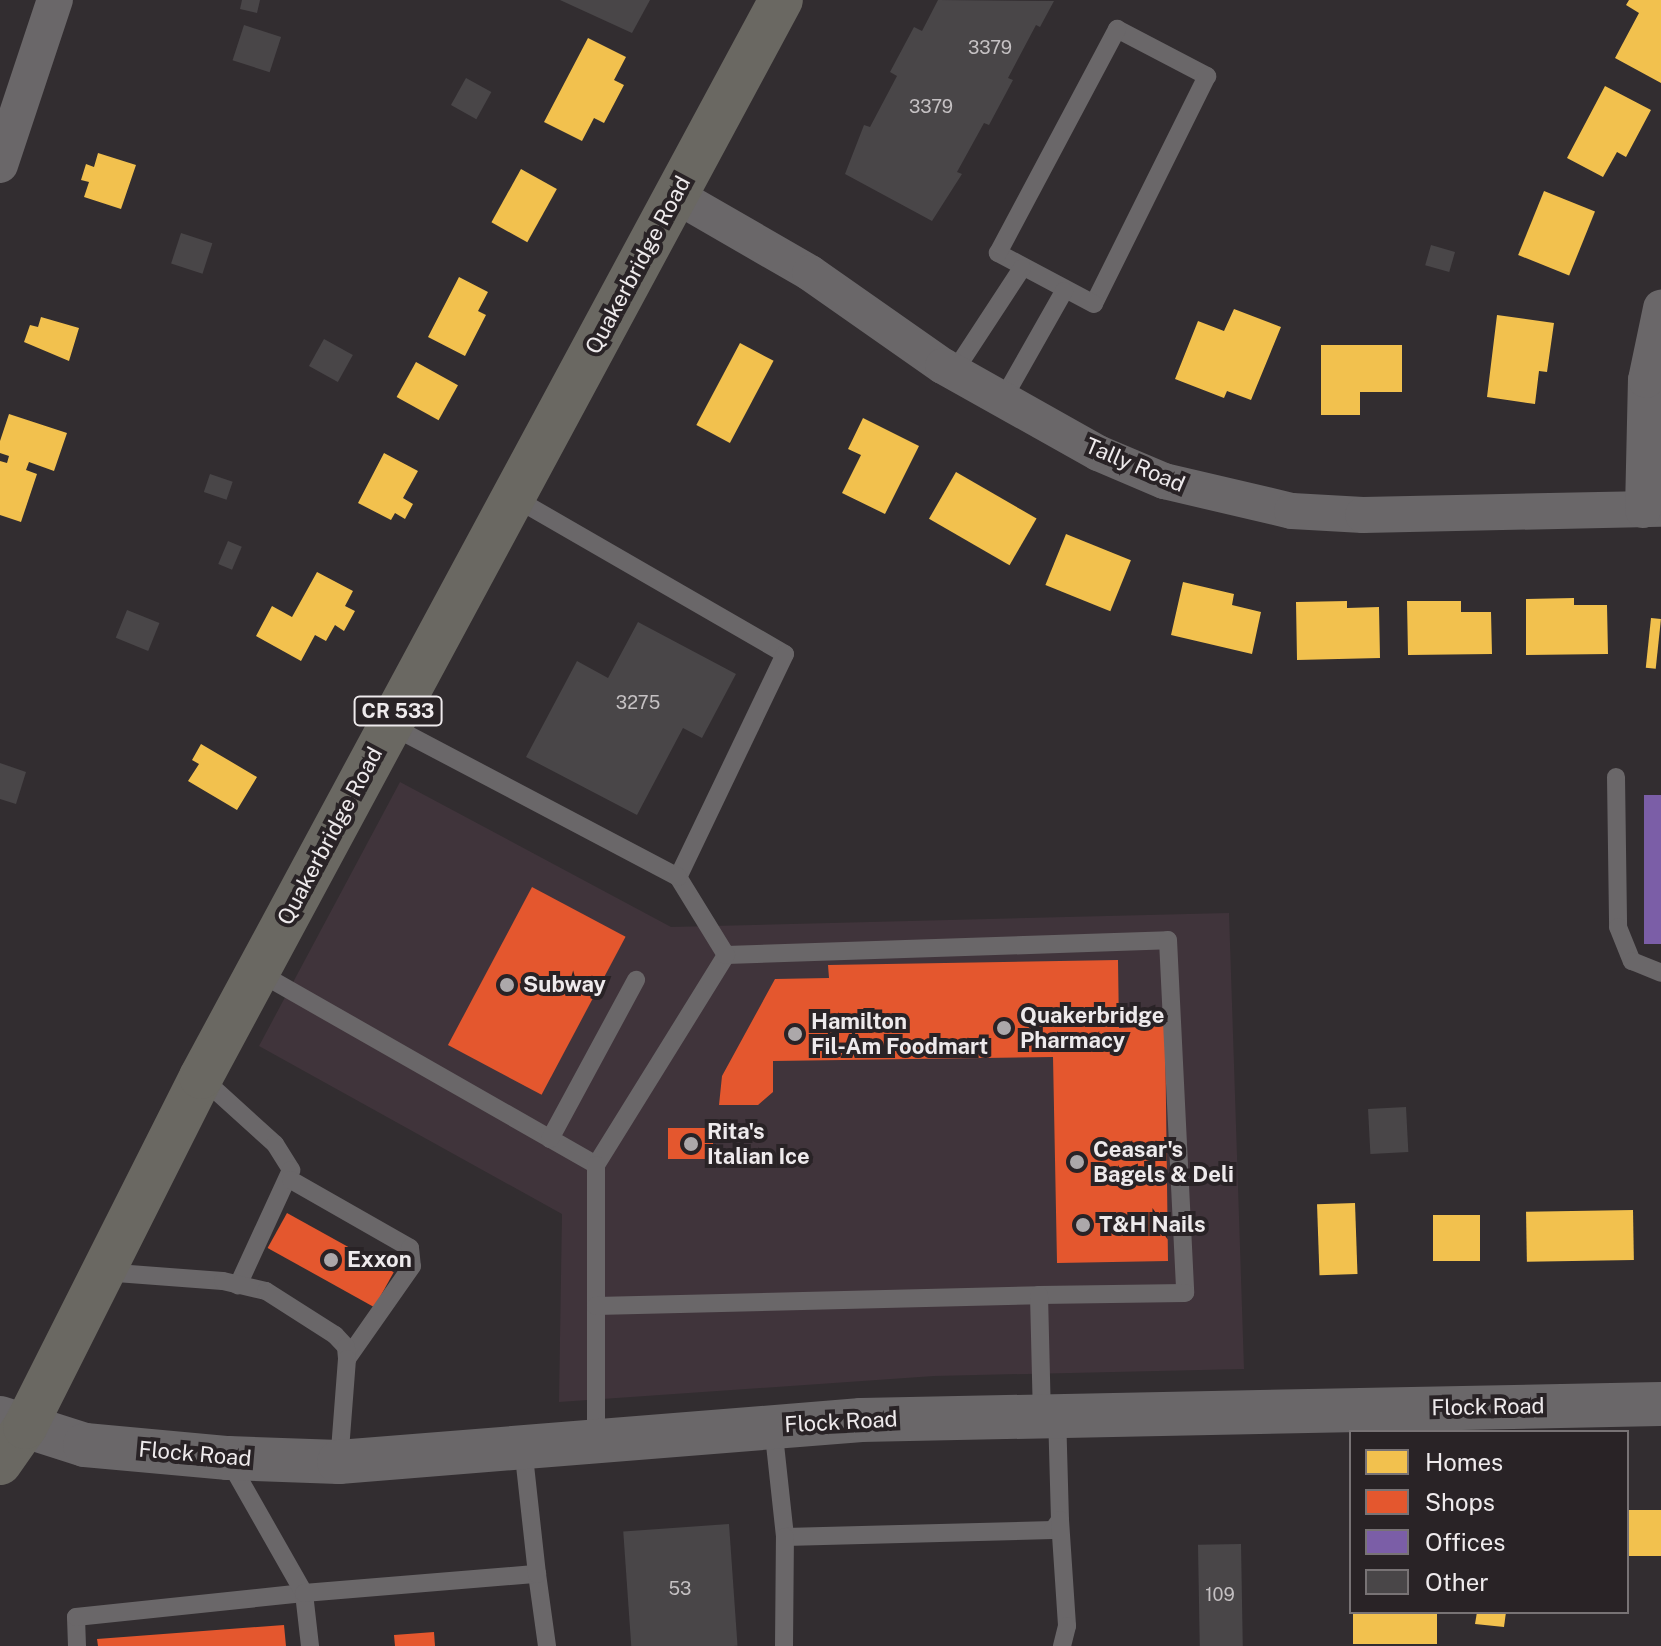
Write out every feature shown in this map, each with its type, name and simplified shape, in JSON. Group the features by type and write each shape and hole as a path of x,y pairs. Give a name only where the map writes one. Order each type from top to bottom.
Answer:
{"main road":[{"name":"Quakerbridge Road","path":"0,1463 12,1423 103,1272 201,1077 781,0"},
{"name":"Flock Road","path":"12,1423 85,1445 228,1458 339,1462 596,1438 773,1426 1050,1414 1661,1404"}],"street":[{"path":"0,165 55,0"},
{"name":"Tally Road","path":"675,195 810,273 954,372 1098,453 1164,481 1278,508 1363,515 1652,510"},
{"path":"1652,510 1646,380 1661,308"}],"lane":[{"path":"1117,29 1207,76 1094,304 1022,268 998,253 1117,29"},
{"path":"954,372 1022,268"},
{"path":"1003,399 1064,291"},
{"path":"513,497 785,654 678,877"},
{"path":"390,725 678,877 726,955"},
{"path":"1616,777 1618,927 1632,961 1661,973"},
{"path":"596,1306 1185,1293 1168,940 726,955"},
{"path":"596,1438 596,1165 726,955"},
{"path":"257,972 596,1165"},
{"path":"550,1139 636,980"},
{"path":"201,1077 275,1144 291,1180 410,1248 412,1266 347,1359"},
{"path":"238,1285 291,1180"},
{"path":"103,1272 238,1285 266,1291 335,1335 346,1347 347,1359 339,1462"},
{"path":"1039,1295 1067,1613 1062,1646"},
{"path":"773,1426 785,1537 784,1646"},
{"path":"523,1447 547,1646"},
{"path":"228,1458 304,1593 310,1646"},
{"path":"785,1537 1053,1530 1060,1520"},
{"path":"77,1646 76,1617 304,1593 537,1574"}],"shaded area":[{"path":"400,782 671,927 1229,913 1244,1369 934,1376 559,1402 562,1214 259,1046"}],"building: Homes":[{"path":"1629,0 1661,0 1661,83 1615,58 1639,13 1626,5"},
{"path":"588,38 626,57 614,80 624,85 604,123 594,118 582,141 544,122"},
{"path":"1605,86 1651,110 1626,157 1617,152 1603,177 1567,158"},
{"path":"98,153 136,165 121,209 84,197 89,182 81,180 86,164 94,167"},
{"path":"521,169 557,189 527,242 491,222"},
{"path":"1544,191 1595,212 1569,276 1518,255"},
{"path":"459,277 488,292 478,311 486,315 465,356 428,337"},
{"path":"1234,309 1281,327 1251,400 1227,391 1224,398 1175,379 1198,321 1224,331"},
{"path":"1497,315 1554,323 1547,372 1539,371 1535,404 1487,397"},
{"path":"41,317 79,328 69,361 24,342 30,325 38,327"},
{"path":"740,343 774,361 730,443 696,425"},
{"path":"1321,345 1402,345 1402,392 1360,392 1360,415 1321,415"},
{"path":"416,362 458,385 439,420 397,397"},
{"path":"9,414 67,433 54,471 29,462 26,470 37,474 21,522 0,515 0,461 7,463 9,456 0,453 0,441"},
{"path":"863,418 919,446 885,514 842,493 861,455 848,449"},
{"path":"384,453 418,471 403,498 413,504 405,519 395,513 391,520 358,503"},
{"path":"956,472 1037,518 1010,565 929,519"},
{"path":"1066,534 1131,560 1110,611 1045,585"},
{"path":"317,572 353,591 345,606 355,611 344,631 335,625 326,641 315,635 301,661 256,636 272,606 292,617"},
{"path":"1183,582 1234,594 1232,605 1261,612 1252,654 1171,635"},
{"path":"1574,598 1574,605 1607,605 1608,654 1526,655 1526,599"},
{"path":"1347,601 1347,608 1379,607 1380,658 1297,660 1296,602"},
{"path":"1407,601 1461,601 1461,612 1491,612 1492,654 1408,655"},
{"path":"1651,618 1661,619 1656,669 1646,668"},
{"path":"201,744 257,777 237,810 188,781 199,764 192,760"},
{"path":"1355,1203 1357,1274 1320,1275 1317,1204"},
{"path":"1633,1210 1634,1260 1527,1262 1526,1212"},
{"path":"1433,1215 1480,1215 1480,1261 1433,1261"},
{"path":"1629,1510 1661,1510 1661,1556 1629,1556"},
{"path":"1353,1614 1437,1614 1437,1644 1353,1644"},
{"path":"1477,1614 1506,1614 1504,1627 1475,1624"}],"building: Shops":[{"path":"532,887 626,937 542,1095 448,1045"},
{"path":"1118,960 1119,1028 1165,1026 1168,1261 1057,1263 1053,1057 773,1061 773,1092 758,1105 719,1105 722,1076 775,979 829,978 828,965"},
{"name":"Rita's Italian Ice","path":"668,1128 713,1128 713,1159 668,1159"},
{"name":"Exxon","path":"287,1213 394,1272 374,1307 268,1248"},
{"path":"284,1625 286,1646 98,1646 97,1639"},
{"path":"434,1632 435,1646 395,1646 394,1635"}],"building: Offices":[{"path":"1644,795 1661,795 1661,944 1644,944"}],"building: Other":[{"path":"242,0 260,0 257,13 240,9"},
{"path":"560,0 650,0 632,33"},
{"path":"938,0 1054,1 1040,27 1036,25 1008,78 1013,80 989,125 984,123 957,172 962,174 932,221 845,174 864,125 870,127 897,76 890,72 914,27 922,31"},
{"path":"244,25 281,37 270,72 233,60"},
{"path":"466,78 491,92 476,119 451,105"},
{"path":"181,233 212,243 202,274 171,263"},
{"path":"1431,245 1455,252 1449,272 1425,265"},
{"path":"324,339 353,355 338,382 309,366"},
{"path":"210,474 233,482 227,500 204,492"},
{"path":"228,541 242,547 232,570 218,564"},
{"path":"127,610 159,623 148,651 116,638"},
{"path":"638,622 736,674 702,738 683,728 637,815 526,757 577,661 608,678"},
{"path":"0,763 26,772 16,804 0,799"},
{"path":"1406,1107 1408,1152 1370,1154 1368,1109"},
{"path":"729,1524 738,1646 631,1646 623,1531"},
{"path":"1241,1544 1243,1646 1200,1646 1198,1545"}],"place":[{"name":"Subway","path":"507,985"},
{"name":"Quakerbridge Pharmacy","path":"1004,1028"},
{"name":"Hamilton Fil-Am Foodmart","path":"795,1034"},
{"name":"Rita's Italian Ice","path":"691,1144"},
{"name":"Ceasar's Bagels & Deli","path":"1077,1162"},
{"name":"T&H Nails","path":"1083,1225"},
{"name":"Exxon","path":"331,1260"}]}
